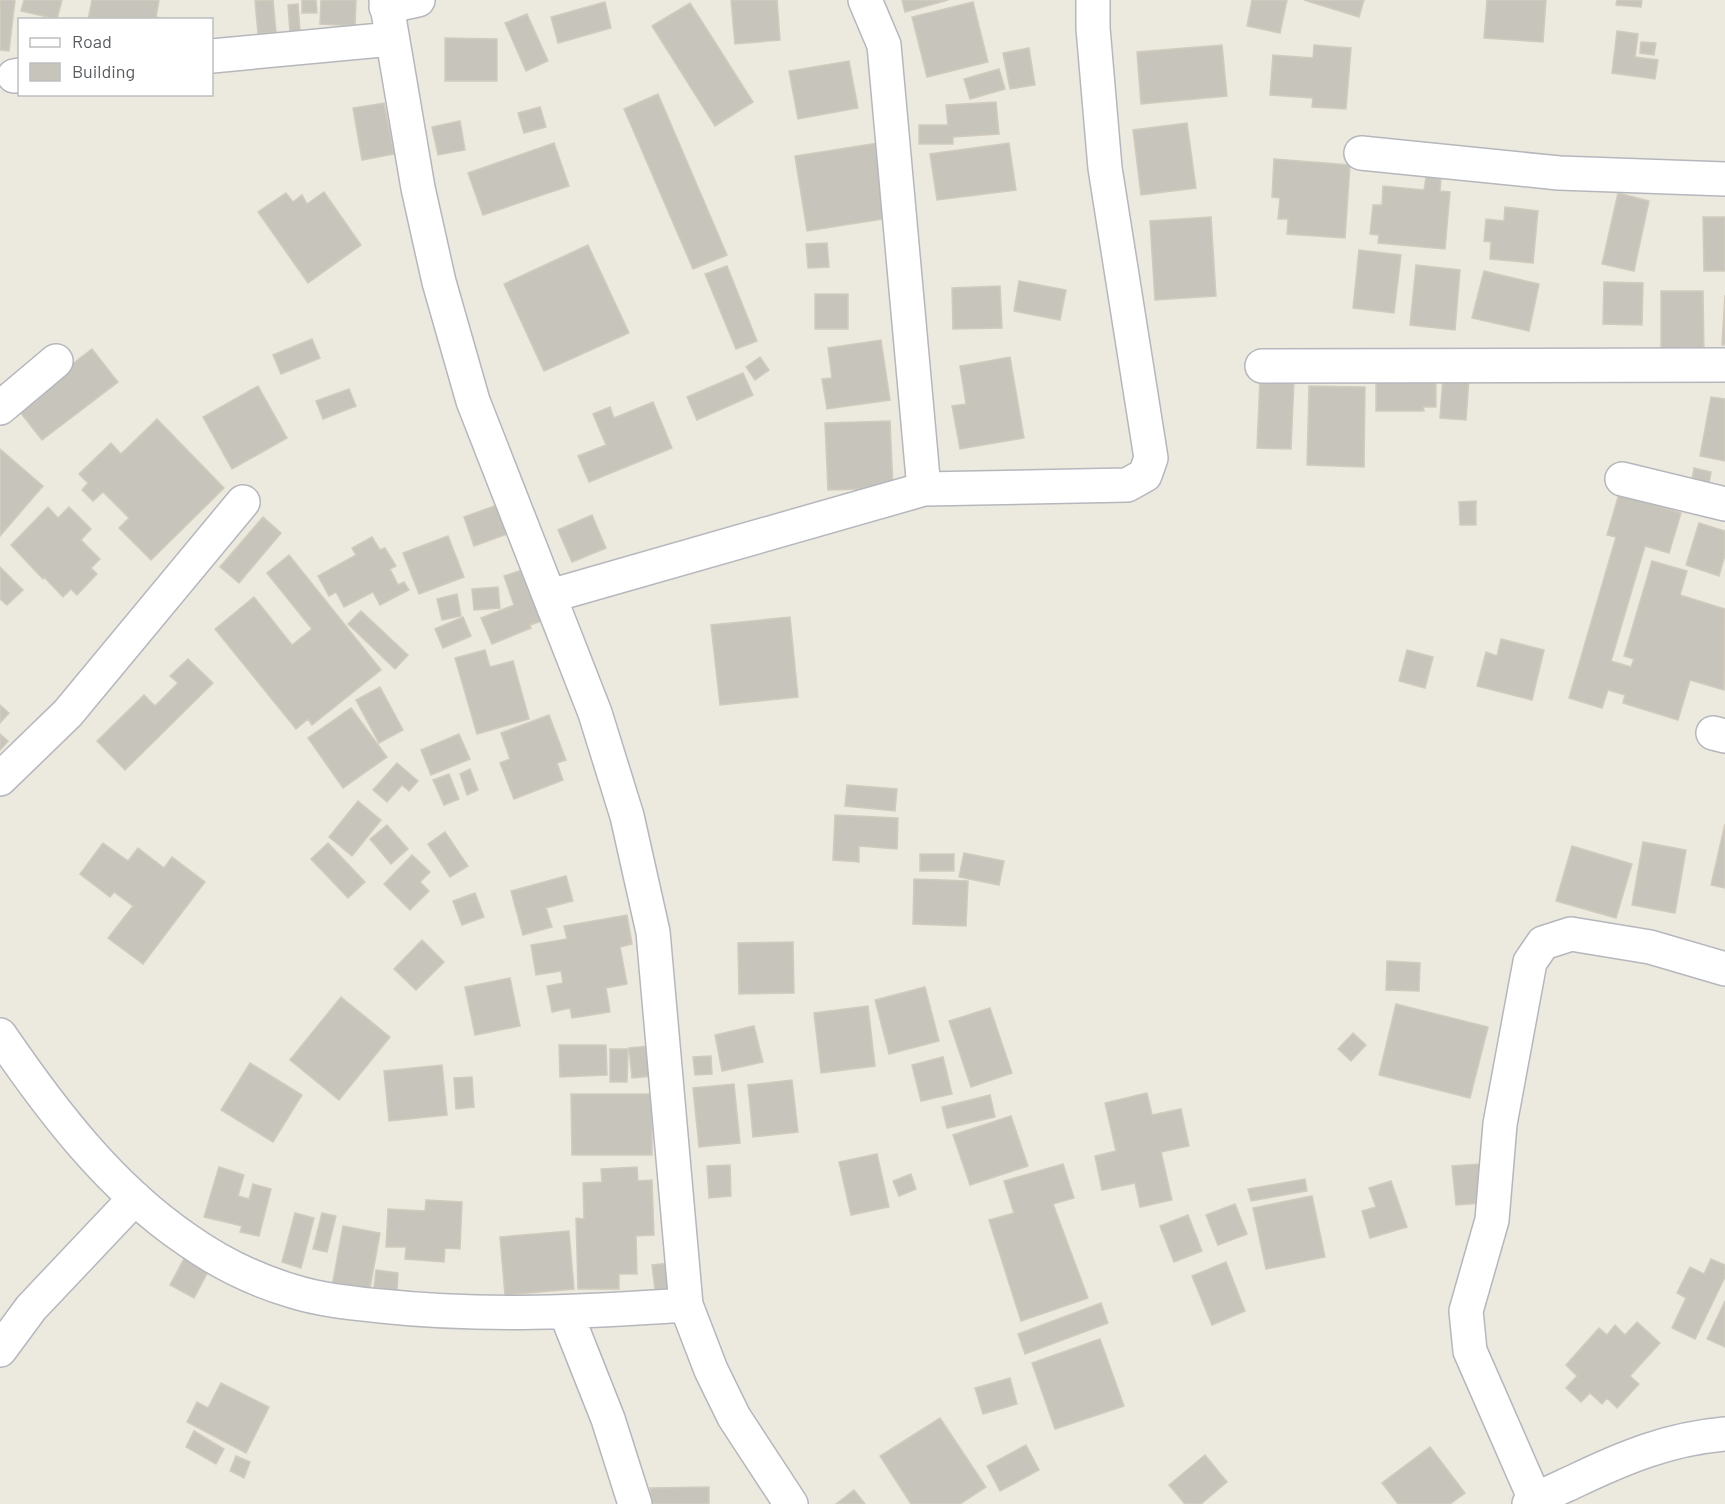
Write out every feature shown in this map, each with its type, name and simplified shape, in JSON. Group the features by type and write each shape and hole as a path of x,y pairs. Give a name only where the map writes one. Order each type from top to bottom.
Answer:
{"street":[{"path":"865,0 884,45 924,489"},
{"path":"550,596 924,489 1127,485 1145,475 1151,458 1105,168 1093,28 1094,0"},
{"path":"396,2 392,39 418,188 446,308 474,401 595,713 627,816 653,932 686,1305 711,1370 734,1418 791,1504"},
{"path":"213,56 392,39"},
{"path":"1361,153 1559,173 1725,179"},
{"path":"0,408 56,361"},
{"path":"1262,366 1725,365"},
{"path":"1622,479 1725,504"},
{"path":"0,780 68,713 243,502"},
{"path":"1725,969 1650,947 1571,934 1543,943 1530,962 1500,1124 1492,1220 1466,1311 1470,1351 1534,1503 1599,1469 1646,1449 1702,1436 1725,1434"},
{"path":"0,1035 86,1150 135,1198 186,1239 238,1270 292,1291 342,1301 434,1312 566,1313 686,1305"},
{"path":"0,1350 31,1308 135,1198"},
{"path":"566,1313 608,1419 634,1504"}],"building":[{"path":"0,0 15,0 9,51 0,50"},
{"path":"24,0 62,0 57,18 21,11"},
{"path":"92,0 159,0 156,17 160,18 88,18"},
{"path":"273,0 276,32 258,34 255,1"},
{"path":"302,0 316,0 317,13 302,13"},
{"path":"321,0 356,0 355,26 320,24"},
{"path":"731,0 777,0 780,40 735,44"},
{"path":"902,0 948,0 905,12"},
{"path":"1252,0 1287,0 1280,33 1247,26"},
{"path":"1304,0 1364,0 1359,17"},
{"path":"1487,0 1546,0 1543,42 1484,38"},
{"path":"1617,0 1642,0 1641,7 1616,5"},
{"path":"605,2 611,28 558,43 551,17"},
{"path":"973,2 988,62 927,77 912,17"},
{"path":"690,3 753,102 715,126 652,26"},
{"path":"298,4 300,31 290,32 288,5"},
{"path":"527,14 548,61 526,71 505,23"},
{"path":"1617,31 1638,34 1635,57 1658,60 1655,79 1612,73"},
{"path":"445,38 497,39 497,81 445,81"},
{"path":"1641,42 1656,43 1654,55 1640,53"},
{"path":"1222,45 1227,96 1141,104 1137,52"},
{"path":"1314,45 1351,48 1346,109 1312,107 1313,98 1270,95 1273,55 1313,58"},
{"path":"1029,48 1035,85 1010,89 1003,53"},
{"path":"849,61 858,108 798,119 789,71"},
{"path":"999,69 1005,89 970,99 964,79"},
{"path":"658,94 727,255 693,269 624,109"},
{"path":"996,102 999,134 953,137 953,144 919,144 919,125 948,125 946,105"},
{"path":"384,103 394,154 362,160 353,108"},
{"path":"540,107 546,127 524,133 518,113"},
{"path":"460,121 465,150 438,155 432,127"},
{"path":"1187,123 1196,188 1141,195 1133,130"},
{"path":"884,142 896,217 807,231 795,156"},
{"path":"554,143 569,186 483,215 468,173"},
{"path":"1009,143 1016,190 937,200 930,154"},
{"path":"1274,159 1350,165 1345,238 1287,234 1288,219 1278,219 1280,198 1272,197"},
{"path":"1426,177 1441,179 1440,191 1450,192 1445,249 1378,243 1379,235 1370,234 1373,205 1382,205 1383,186 1424,190"},
{"path":"324,192 361,245 308,283 258,212 286,193 293,202 302,195 307,204"},
{"path":"1618,193 1649,201 1634,271 1602,264"},
{"path":"1505,207 1538,211 1533,263 1490,259 1491,242 1484,241 1486,219 1504,221"},
{"path":"1211,217 1216,296 1155,300 1150,221"},
{"path":"1703,217 1725,217 1725,271 1704,271"},
{"path":"827,243 829,267 808,268 806,244"},
{"path":"588,245 629,333 544,371 504,284"},
{"path":"1359,250 1401,255 1394,313 1353,308"},
{"path":"1416,265 1460,270 1455,330 1410,325"},
{"path":"727,266 757,341 736,349 705,274"},
{"path":"1484,271 1539,284 1529,331 1472,318"},
{"path":"1019,281 1066,290 1060,320 1014,311"},
{"path":"1604,282 1643,283 1642,325 1603,324"},
{"path":"1000,286 1002,328 953,329 952,288"},
{"path":"1661,291 1703,291 1704,355 1661,354"},
{"path":"815,294 848,294 848,329 815,329"},
{"path":"1725,295 1725,345 1722,345"},
{"path":"312,339 320,358 281,374 273,355"},
{"path":"881,340 890,400 827,409 822,379 832,378 828,348"},
{"path":"92,349 118,382 42,440 16,407"},
{"path":"760,357 769,370 755,380 746,367"},
{"path":"1010,357 1024,438 960,449 952,406 966,404 960,366"},
{"path":"1376,370 1436,376 1436,407 1423,407 1424,411 1376,411"},
{"path":"743,373 753,395 697,420 687,397"},
{"path":"1443,376 1469,378 1466,420 1440,418"},
{"path":"1260,378 1294,380 1291,449 1257,448"},
{"path":"258,386 287,438 232,469 203,417"},
{"path":"1309,386 1365,387 1364,467 1307,465"},
{"path":"349,389 356,406 323,419 316,401"},
{"path":"1711,397 1725,399 1725,461 1700,456"},
{"path":"653,402 672,448 589,482 578,456 606,445 593,414 610,407 614,418"},
{"path":"157,419 224,488 151,560 119,528 129,518 103,492 93,501 82,490 88,483 79,474 111,443 121,454"},
{"path":"890,421 893,488 828,490 825,423"},
{"path":"0,449 43,486 0,536"},
{"path":"1694,468 1711,472 1708,490 1691,486"},
{"path":"1619,494 1681,513 1669,553 1645,546 1611,661 1631,667 1634,659 1624,656 1652,561 1687,571 1680,595 1725,609 1724,690 1690,680 1678,720 1623,703 1625,695 1608,690 1602,708 1569,698 1616,537 1607,535"},
{"path":"1476,501 1476,525 1460,525 1459,502"},
{"path":"500,504 510,533 474,546 464,517"},
{"path":"48,507 58,518 69,507 91,529 81,540 100,559 91,568 97,574 77,595 71,589 63,597 11,545"},
{"path":"592,515 606,548 572,562 558,530"},
{"path":"263,517 281,533 239,583 220,567"},
{"path":"1699,523 1725,531 1725,555 1719,576 1686,565"},
{"path":"448,536 464,577 419,594 403,553"},
{"path":"372,537 380,550 385,548 396,566 390,569 398,585 404,582 409,590 380,605 373,592 344,607 336,592 329,596 318,576 356,555 352,548"},
{"path":"289,555 381,670 312,725 308,719 296,729 215,629 254,597 292,645 312,629 267,573"},
{"path":"0,567 23,590 7,605 0,599"},
{"path":"528,568 545,620 492,644 481,618 514,605 504,576"},
{"path":"498,587 500,608 474,610 472,589"},
{"path":"457,594 461,616 442,620 437,599"},
{"path":"361,611 408,655 395,669 348,624"},
{"path":"463,617 471,636 443,648 435,629"},
{"path":"790,617 798,697 720,705 711,625"},
{"path":"1501,639 1544,650 1532,700 1477,686 1486,652 1497,656"},
{"path":"485,650 490,667 513,661 529,719 477,734 455,658"},
{"path":"1407,650 1433,657 1425,688 1399,681"},
{"path":"188,659 213,683 125,770 97,741 144,695 155,706 178,683 170,676"},
{"path":"380,687 403,730 379,743 356,700"},
{"path":"0,705 9,713 0,723"},
{"path":"351,708 387,757 343,788 308,738"},
{"path":"549,715 566,760 557,763 563,780 514,799 500,763 510,759 501,733"},
{"path":"0,734 8,741 0,750"},
{"path":"459,734 470,759 431,775 421,750"},
{"path":"397,763 418,781 409,791 402,785 387,802 373,790"},
{"path":"470,769 478,790 467,795 460,774"},
{"path":"449,774 459,799 444,805 433,780"},
{"path":"847,785 897,789 895,811 845,806"},
{"path":"358,801 381,820 352,856 329,837"},
{"path":"835,815 898,818 897,849 859,846 859,862 833,860"},
{"path":"1725,824 1725,888 1711,885"},
{"path":"387,825 408,849 391,864 370,839"},
{"path":"445,832 468,866 450,877 428,844"},
{"path":"1643,842 1686,850 1675,913 1632,905"},
{"path":"103,843 128,861 138,848 164,868 172,857 205,882 143,964 108,938 133,906 114,892 110,897 80,874"},
{"path":"328,843 365,882 348,898 311,859"},
{"path":"1572,846 1632,864 1616,918 1556,901"},
{"path":"964,853 1004,861 999,885 959,877"},
{"path":"920,854 954,854 954,871 920,871"},
{"path":"412,855 430,872 420,882 429,891 410,910 384,884"},
{"path":"566,876 573,901 546,908 552,927 523,935 511,891"},
{"path":"914,879 968,881 966,926 913,924"},
{"path":"475,893 484,917 462,925 453,901"},
{"path":"627,915 632,944 620,947 627,984 606,988 610,1012 572,1018 570,1008 552,1012 547,986 563,983 561,971 536,975 531,945 567,939 564,926"},
{"path":"422,940 444,962 416,990 394,969"},
{"path":"793,942 794,993 739,994 738,943"},
{"path":"1387,961 1420,963 1419,991 1386,990"},
{"path":"510,978 520,1026 475,1035 465,987"},
{"path":"925,987 939,1041 889,1054 875,1000"},
{"path":"341,997 390,1037 339,1100 290,1060"},
{"path":"1396,1004 1488,1027 1470,1098 1379,1075"},
{"path":"868,1006 875,1066 821,1073 814,1013"},
{"path":"990,1008 1012,1073 971,1087 949,1021"},
{"path":"754,1026 763,1062 722,1071 715,1035"},
{"path":"1353,1033 1366,1045 1351,1061 1338,1049"},
{"path":"559,1045 606,1045 607,1075 560,1077"},
{"path":"650,1046 653,1076 632,1078 629,1048"},
{"path":"610,1049 628,1049 627,1082 610,1082"},
{"path":"711,1056 712,1074 695,1075 693,1057"},
{"path":"943,1057 952,1094 921,1101 912,1065"},
{"path":"250,1063 302,1095 273,1142 221,1110"},
{"path":"442,1065 447,1115 389,1121 384,1071"},
{"path":"472,1077 474,1107 456,1109 454,1078"},
{"path":"792,1080 798,1132 753,1137 748,1085"},
{"path":"734,1084 740,1143 699,1147 693,1088"},
{"path":"1147,1093 1152,1115 1181,1109 1189,1146 1161,1152 1172,1200 1140,1207 1135,1183 1102,1190 1095,1156 1116,1151 1105,1103"},
{"path":"571,1094 652,1094 652,1155 572,1155"},
{"path":"990,1095 995,1117 947,1128 942,1107"},
{"path":"1011,1116 1028,1166 970,1185 953,1135"},
{"path":"877,1154 889,1207 851,1215 839,1162"},
{"path":"1063,1164 1074,1198 1053,1204 1088,1298 1021,1321 989,1220 1014,1213 1004,1181"},
{"path":"1480,1164 1484,1203 1456,1205 1452,1166"},
{"path":"730,1165 731,1196 709,1198 707,1166"},
{"path":"219,1167 244,1175 238,1196 249,1199 253,1184 271,1189 259,1236 240,1232 242,1226 204,1217"},
{"path":"637,1167 638,1181 652,1180 654,1235 636,1236 637,1274 619,1274 619,1289 578,1289 576,1218 584,1219 583,1183 602,1182 601,1169"},
{"path":"911,1174 916,1189 899,1196 893,1181"},
{"path":"1305,1179 1307,1191 1251,1201 1248,1189"},
{"path":"1391,1181 1407,1227 1370,1238 1362,1211 1376,1207 1369,1188"},
{"path":"1312,1196 1325,1257 1266,1269 1253,1208"},
{"path":"426,1200 462,1202 460,1249 445,1248 444,1262 405,1259 406,1247 386,1247 388,1209 425,1211"},
{"path":"1235,1204 1247,1234 1218,1245 1206,1215"},
{"path":"295,1213 314,1218 301,1268 282,1262"},
{"path":"322,1213 336,1216 327,1252 313,1249"},
{"path":"1188,1215 1202,1251 1174,1262 1160,1226"},
{"path":"343,1226 380,1233 368,1299 331,1292"},
{"path":"569,1231 574,1289 505,1295 500,1237"},
{"path":"186,1255 210,1268 194,1298 170,1285"},
{"path":"1711,1259 1725,1265 1725,1277 1695,1339 1672,1328 1686,1298 1677,1293 1690,1267 1704,1274"},
{"path":"1226,1262 1245,1311 1212,1325 1192,1276"},
{"path":"670,1263 675,1297 656,1299 652,1265"},
{"path":"376,1270 398,1273 397,1290 374,1288"},
{"path":"1725,1301 1725,1347 1707,1339"},
{"path":"1101,1303 1108,1323 1025,1354 1018,1334"},
{"path":"1637,1322 1660,1343 1630,1376 1639,1384 1617,1408 1607,1398 1602,1404 1590,1393 1581,1402 1566,1388 1577,1376 1566,1365 1599,1328 1607,1335 1615,1325 1625,1335"},
{"path":"1100,1339 1124,1406 1055,1429 1032,1363"},
{"path":"1010,1378 1017,1404 983,1414 975,1388"},
{"path":"221,1383 269,1407 246,1453 187,1422 197,1402 208,1408"},
{"path":"940,1418 986,1487 960,1504 911,1504 880,1456"},
{"path":"194,1431 224,1449 216,1464 186,1447"},
{"path":"1026,1445 1039,1470 1000,1491 987,1466"},
{"path":"1430,1447 1465,1493 1450,1504 1398,1504 1382,1483"},
{"path":"1205,1455 1227,1482 1201,1504 1185,1504 1169,1485"},
{"path":"236,1456 250,1462 244,1478 230,1471"},
{"path":"709,1487 709,1504 651,1504 650,1488"},
{"path":"854,1490 865,1504 836,1504"}]}
